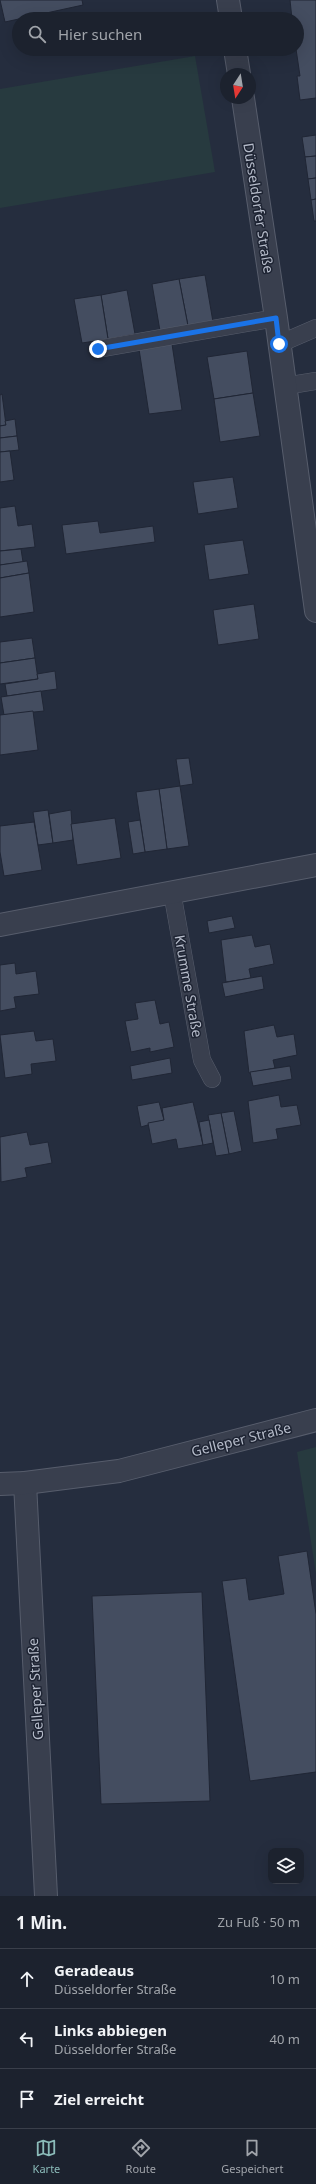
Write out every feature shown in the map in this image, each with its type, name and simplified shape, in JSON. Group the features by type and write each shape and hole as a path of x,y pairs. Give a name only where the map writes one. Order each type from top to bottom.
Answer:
{"street":[{"path":"228,0 230,12"},
{"path":"237,56 238,68"},
{"name":"Düsseldorfer Straße","path":"244,104 285,386 310,521 316,611"},
{"path":"0,924 316,865"},
{"name":"Gelleper Straße","path":"0,1484 25,1483 119,1470 316,1420"},
{"name":"Gelleper Straße","path":"25,1483 46,1896"}],"lane":[{"path":"98,349 276,318"},
{"path":"279,344 316,328"},
{"path":"285,386 316,381"},
{"name":"Krumme Straße","path":"172,892 202,1060 212,1079"}],"green space":[{"path":"195,56 215,172 0,208 0,89"},
{"path":"316,1447 316,1574 297,1452"}],"building":[{"path":"0,0 82,0 83,5 51,12 12,12 12,20 5,22"},
{"path":"290,0 316,0 316,98 300,100 297,76 300,76 297,56 304,56 304,12 291,12"},
{"path":"316,135 316,156 305,157 302,137"},
{"path":"316,156 316,178 308,179 305,157"},
{"path":"316,178 316,199 311,200 308,179"},
{"path":"316,199 316,221 314,221 311,200"},
{"path":"205,275 213,322 188,326 179,279"},
{"path":"179,279 188,326 160,331 152,284"},
{"path":"127,290 135,334 108,339 101,295"},
{"path":"101,295 108,339 82,343 74,299"},
{"path":"172,344 182,410 149,414 139,349"},
{"path":"247,351 253,393 214,399 207,357"},
{"path":"253,393 260,436 220,442 214,399"},
{"path":"2,394 6,425 0,426 0,395"},
{"path":"15,419 17,436 0,438 0,426 6,425 5,421"},
{"path":"17,436 19,450 0,452 0,438"},
{"path":"10,451 14,480 0,482 0,452"},
{"path":"233,477 238,508 198,514 193,482"},
{"path":"15,506 18,526 32,524 35,547 0,551 0,508"},
{"path":"98,521 100,533 153,526 155,542 66,554 62,525"},
{"path":"243,540 249,574 209,580 204,545"},
{"path":"21,549 23,562 0,565 0,551"},
{"path":"27,561 29,573 0,578 0,565"},
{"path":"29,573 34,612 0,617 0,578"},
{"path":"254,604 259,639 218,645 213,610"},
{"path":"32,638 35,658 0,663 0,642"},
{"path":"35,658 38,679 0,684 0,663"},
{"path":"55,671 57,689 7,696 5,684 38,679 37,674"},
{"path":"41,691 44,711 4,715 1,697"},
{"path":"33,711 38,750 0,755 0,715"},
{"path":"189,758 193,784 180,786 176,759"},
{"path":"180,786 189,846 167,849 159,789"},
{"path":"159,789 167,849 145,852 136,792"},
{"path":"48,810 53,843 38,845 33,812"},
{"path":"71,810 73,840 53,843 49,814"},
{"path":"115,818 121,858 77,865 71,824"},
{"path":"140,820 145,852 133,854 128,822"},
{"path":"34,822 42,870 4,876 0,852 0,826"},
{"path":"232,916 235,928 209,933 207,921"},
{"path":"252,935 255,947 270,944 274,964 249,969 251,978 226,982 221,940"},
{"path":"15,963 16,974 36,971 39,994 14,997 16,1008 0,1011 0,965"},
{"path":"262,976 264,989 225,997 222,983"},
{"path":"155,1000 160,1024 169,1022 174,1047 150,1052 150,1048 131,1052 125,1021 138,1019 135,1003"},
{"path":"274,1025 277,1037 294,1034 297,1055 273,1060 275,1068 249,1073 244,1031"},
{"path":"34,1031 36,1041 53,1039 56,1061 31,1064 32,1074 5,1078 0,1035"},
{"path":"170,1058 172,1073 132,1080 130,1066"},
{"path":"290,1066 292,1079 253,1086 250,1072"},
{"path":"279,1095 281,1107 297,1105 301,1125 276,1129 278,1139 253,1143 248,1101"},
{"path":"159,1102 164,1120 141,1127 137,1106"},
{"path":"193,1102 203,1145 178,1149 176,1139 152,1144 148,1123 164,1120 162,1108"},
{"path":"234,1111 242,1151 229,1154 221,1113"},
{"path":"221,1113 229,1154 216,1156 208,1115"},
{"path":"209,1120 213,1143 203,1145 199,1122"},
{"path":"27,1132 30,1145 48,1142 52,1163 25,1168 27,1177 1,1182 0,1137"},
{"path":"307,1551 316,1614 316,1772 250,1781 222,1581 246,1578 249,1600 284,1594 278,1556"},
{"path":"202,1592 210,1801 101,1804 92,1596"}],"route":[{"path":"98,349 276,318 279,344"}]}
